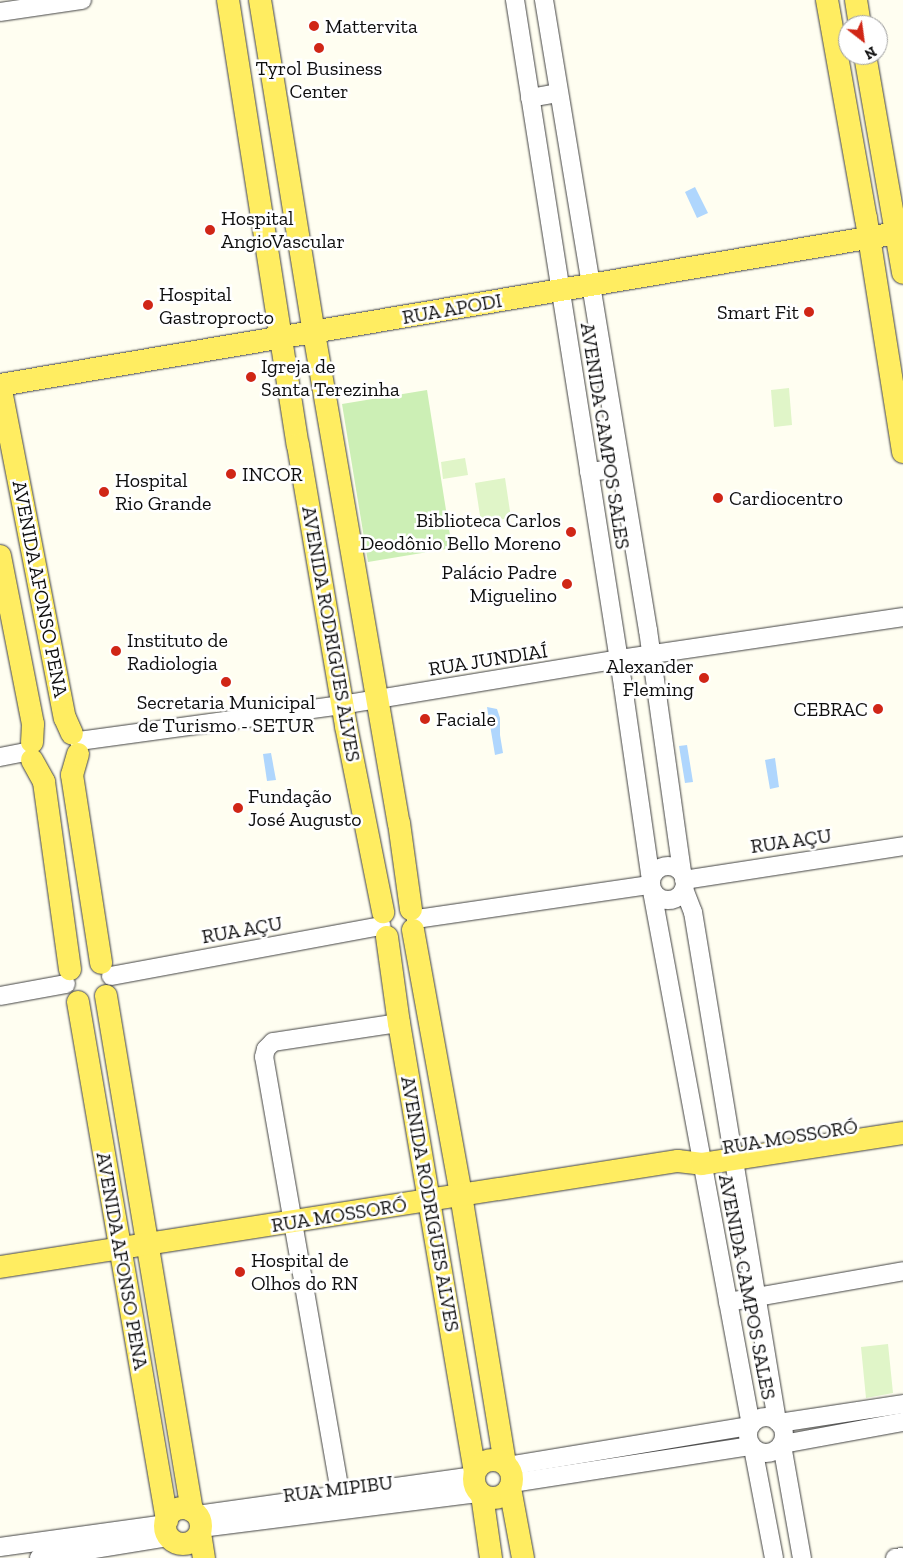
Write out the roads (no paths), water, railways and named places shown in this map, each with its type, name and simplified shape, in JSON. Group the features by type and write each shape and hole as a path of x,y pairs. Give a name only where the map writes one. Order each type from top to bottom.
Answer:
{"main road":[{"name":"AVENIDA RODRIGUES ALVES","path":"228,0 281,338 342,705 384,925 399,1023 491,1558"},
{"name":"AVENIDA RODRIGUES ALVES","path":"260,0 314,333 523,1558"},
{"path":"827,0 869,237 903,452"},
{"path":"856,0 858,15"},
{"path":"867,65 899,232 903,273"},
{"path":"247,117 278,112"},
{"path":"262,213 294,206"},
{"name":"RUA APODI","path":"0,385 899,232"},
{"name":"AVENIDA AFONSO PENA","path":"0,385 65,718 76,743 72,775 106,978 146,1244 204,1558"},
{"path":"303,468 337,465"},
{"name":"AVENIDA AFONSO PENA","path":"0,556 34,731 30,751 44,782 71,985 121,1248 170,1536"},
{"path":"321,574 355,570"},
{"path":"12,614 45,609"},
{"path":"30,751 48,763 76,743"},
{"path":"366,828 399,823"},
{"path":"393,904 405,905 413,919 402,939 384,925 393,904"},
{"path":"89,959 106,978 93,1004 71,985 82,960 89,959"},
{"path":"409,1076 439,1072"},
{"name":"RUA MOSSORÓ","path":"0,1267 678,1162 903,1119"},
{"name":"RUA MOSSORÓ","path":"731,1152 903,1134"},
{"path":"488,1460 497,1460 509,1475 503,1496 492,1498 478,1484 481,1464 488,1460"},
{"path":"181,1509 198,1522 196,1538 186,1544 170,1536 170,1515 181,1509"}],"street":[{"path":"0,12 82,0"},
{"name":"AVENIDA CAMPOS SALES","path":"514,0 619,659 651,885 751,1426"},
{"name":"AVENIDA CAMPOS SALES","path":"544,0 652,655 683,881 693,912 731,1152 778,1422"},
{"path":"530,98 559,93"},
{"path":"589,472 621,468"},
{"name":"RUA JUNDIAÍ","path":"76,743 377,700 619,659 903,617"},
{"path":"0,757 30,751"},
{"name":"RUA AÇU","path":"683,881 903,846"},
{"path":"667,866 673,867 683,881 676,898 666,900 660,899 651,885 657,870 667,866"},
{"path":"413,919 651,885"},
{"name":"RUA AÇU","path":"106,978 384,925"},
{"path":"0,996 71,985"},
{"path":"341,1501 264,1057 266,1048 273,1042 399,1023"},
{"path":"728,1302 903,1271"},
{"path":"509,1475 751,1426 763,1417 778,1422 903,1404"},
{"path":"778,1422 784,1432 782,1444 802,1558"},
{"path":"509,1475 752,1447 768,1454 778,1449 782,1444 903,1422"},
{"path":"751,1426 748,1438 752,1447 774,1558"},
{"name":"RUA MIPIBU","path":"198,1522 341,1501 478,1484"},
{"path":"0,1547 170,1536"},
{"path":"39,1558 170,1536"},
{"path":"895,1558 903,1557"}],"water":[{"path":"695,187 708,213 697,218 685,192"},
{"path":"487,707 497,709 500,718 503,753 495,755"},
{"path":"687,745 693,782 685,783 679,746"},
{"path":"271,753 276,780 267,781 263,754"},
{"path":"775,758 779,787 770,789 765,760"}],"place":[{"name":"Mattervita","path":"314,26"},
{"name":"Tyrol Business Center","path":"319,48"},
{"name":"Hospital AngioVascular","path":"210,230"},
{"name":"Hospital Gastroprocto","path":"148,305"},
{"name":"Smart Fit","path":"809,312"},
{"name":"Igreja de Santa Terezinha","path":"251,377"},
{"name":"INCOR","path":"231,474"},
{"name":"Hospital Rio Grande","path":"104,492"},
{"name":"Cardiocentro","path":"718,498"},
{"name":"Biblioteca Carlos Deodônio Bello Moreno","path":"571,532"},
{"name":"Palácio Padre Miguelino","path":"567,584"},
{"name":"Instituto de Radiologia","path":"116,651"},
{"name":"Alexander Fleming","path":"704,678"},
{"name":"Secretaria Municipal de Turismo - SETUR","path":"226,682"},
{"name":"CEBRAC","path":"878,709"},
{"name":"Faciale","path":"425,719"},
{"name":"Fundação José Augusto","path":"238,808"},
{"name":"Hospital de Olhos do RN","path":"240,1272"}]}
